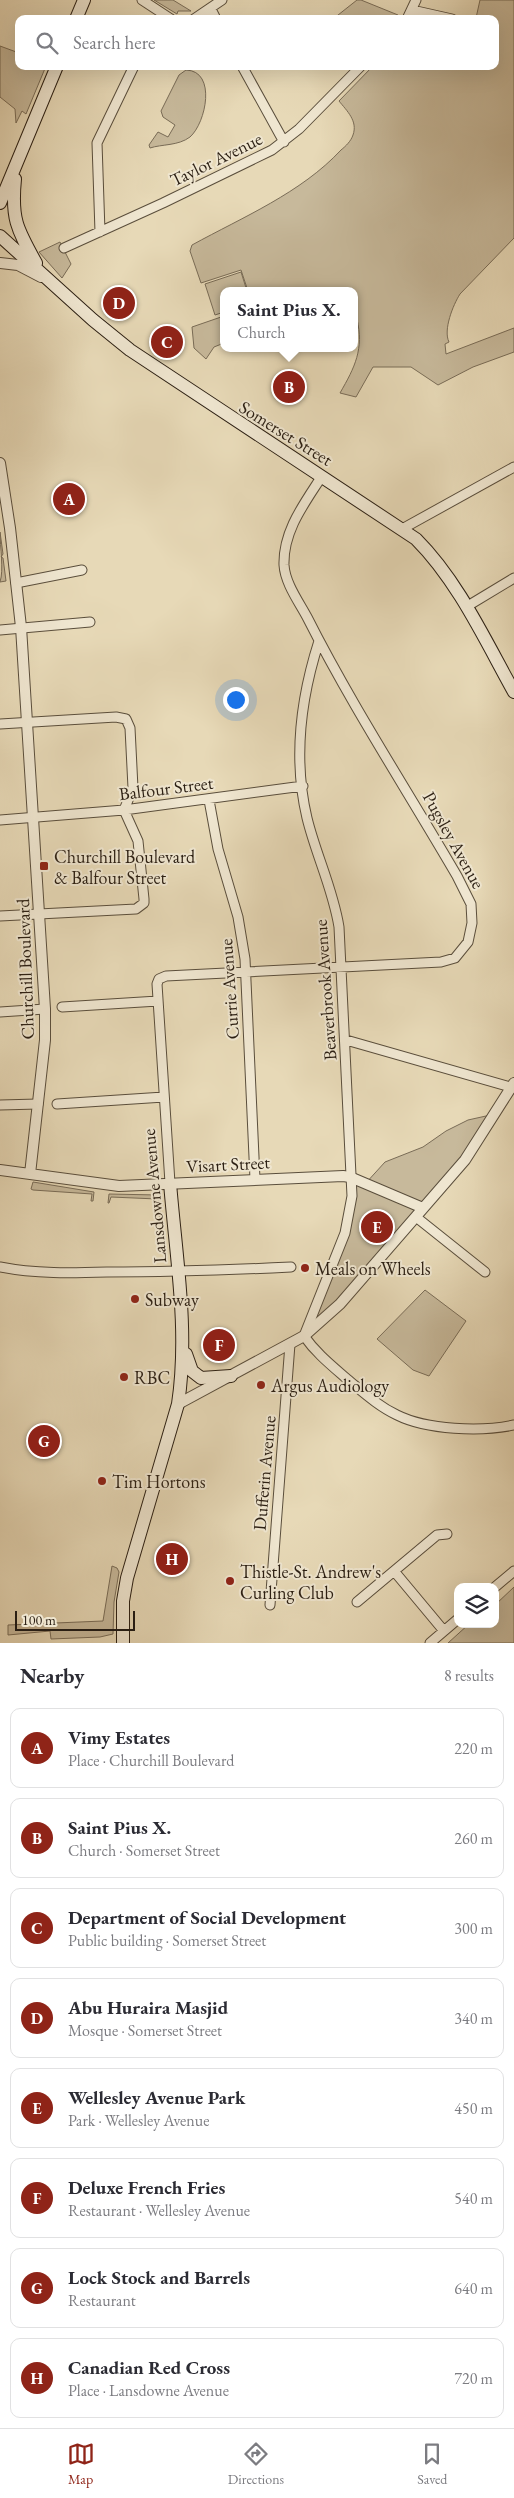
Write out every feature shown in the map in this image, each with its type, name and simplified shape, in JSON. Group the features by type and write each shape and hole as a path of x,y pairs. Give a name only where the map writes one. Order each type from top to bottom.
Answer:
{"main road":[{"path":"78,15 84,0"},
{"path":"0,203 55,70"},
{"path":"0,182 16,164"},
{"path":"16,164 13,201 14,219 40,271"},
{"name":"Somerset Street","path":"0,236 128,349 402,529 430,554 466,607 514,692"},
{"name":"Lansdowne Avenue","path":"123,1643 123,1600 127,1578 178,1404 184,1349 170,1183"},
{"path":"184,1349 189,1364 196,1375 212,1379 231,1376"}],"street":[{"path":"142,0 165,15"},
{"path":"202,15 211,10 222,0"},
{"path":"409,15 416,0"},
{"path":"211,10 214,15"},
{"path":"412,10 434,15"},
{"path":"100,232 97,143 132,70"},
{"path":"244,70 284,142"},
{"name":"Taylor Avenue","path":"64,248 163,204 284,142 357,70"},
{"path":"0,262 18,265 50,281"},
{"name":"Churchill Boulevard","path":"0,462 21,627 45,1009 45,1040 30,1174"},
{"path":"402,529 514,467"},
{"name":"Pugsley Avenue","path":"159,978 246,971 440,962 456,958 468,942 472,923 471,904 457,876 319,641 287,578 284,558 292,526 322,476"},
{"path":"16,583 82,570"},
{"path":"466,607 514,578"},
{"path":"0,630 90,622"},
{"name":"Beaverbrook Avenue","path":"304,1336 345,1232 352,1196 346,1040 335,907 307,816 302,786 300,742 304,707 311,666 319,641"},
{"path":"0,724 116,717 126,719 130,728 133,788 124,810 138,841 144,903 136,909 0,916"},
{"name":"Balfour Street","path":"0,820 124,810 302,786"},
{"name":"Currie Avenue","path":"209,800 218,849 238,917 246,971 255,1179"},
{"name":"Lansdowne Avenue","path":"159,978 158,1001 170,1183"},
{"path":"62,1007 158,1001"},
{"path":"0,1012 45,1009"},
{"path":"178,1404 304,1336 340,1304 465,1160 513,1086 346,1040"},
{"path":"57,1104 164,1097"},
{"path":"0,1106 38,1104"},
{"name":"Visart Street","path":"0,1170 119,1186 255,1179 350,1177 423,1208"},
{"path":"416,1217 485,1272"},
{"path":"0,1267 58,1272 178,1272 290,1267"},
{"path":"304,1336 313,1349 334,1368 373,1401 398,1416 418,1423 449,1427 498,1428 514,1425"},
{"name":"Dufferin Avenue","path":"270,1605 290,1344"},
{"path":"357,1602 437,1535 447,1534"},
{"path":"394,1571 444,1631"},
{"path":"499,1584 514,1571"},
{"path":"430,1643 454,1622"}],"shaded area":[{"path":"154,0 173,0 191,11 178,11 177,14"},
{"path":"357,0 361,0 398,15 338,15"},
{"path":"480,0 514,0 514,238 460,294 454,304 448,324 447,337 449,342 445,344 446,354 514,328 514,352 473,367 438,385 411,367 373,367 356,397 340,393 354,366 359,349 358,287 247,287 241,270 201,283 190,251 192,245 290,192 325,165 346,145 353,135 354,125 351,116 339,101 369,70 499,70 499,15 477,15"},
{"path":"0,46 15,52 15,70 44,70 26,114 22,111 16,123 15,109 0,97"},
{"path":"186,70 196,73 202,79 205,88 204,110 196,130 185,140 150,148 149,145 158,132 168,137 175,125 163,117 161,111 179,75"},
{"path":"60,242 71,264 62,278 39,252"},
{"path":"241,272 246,287 220,287 220,313 215,315 205,284"},
{"path":"220,317 220,345 214,347 206,359 194,348 192,327"},
{"path":"0,532 3,554 1,556 0,538"},
{"path":"1,557 3,558 6,581 0,582 2,571"},
{"path":"495,1114 451,1178 304,1336 345,1233 350,1177 365,1184 385,1162 423,1147 446,1131 468,1120"},
{"path":"33,1182 94,1192 93,1201 91,1201 92,1194 33,1190 31,1189"},
{"path":"109,1194 158,1195 167,1260 159,1261 165,1258 157,1199 111,1197 108,1203"},
{"path":"425,1290 466,1321 429,1376 413,1370 377,1339"},
{"path":"112,1566 117,1568 119,1572 114,1602 113,1634 100,1637 51,1639 50,1631 8,1635 8,1625 103,1621"},
{"path":"514,1587 514,1643 448,1643 465,1628 499,1628 499,1601"}],"place":[{"name":"Abu Huraira Masjid","path":"119,303"},
{"name":"Department of Social Development","path":"167,342"},
{"name":"Saint Pius X.","path":"289,387"},
{"name":"Vimy Estates","path":"69,499"},
{"name":"Churchill Boulevard & Balfour Street","path":"44,866"},
{"name":"Wellesley Avenue Park","path":"377,1227"},
{"name":"Meals on Wheels","path":"305,1268"},
{"name":"Subway","path":"135,1299"},
{"name":"Deluxe French Fries","path":"219,1345"},
{"name":"RBC","path":"124,1377"},
{"name":"Argus Audiology","path":"261,1385"},
{"name":"Lock Stock and Barrels","path":"44,1441"},
{"name":"Tim Hortons","path":"102,1481"},
{"name":"Canadian Red Cross","path":"172,1559"},
{"name":"Thistle-St. Andrew's Curling Club","path":"230,1581"}]}
